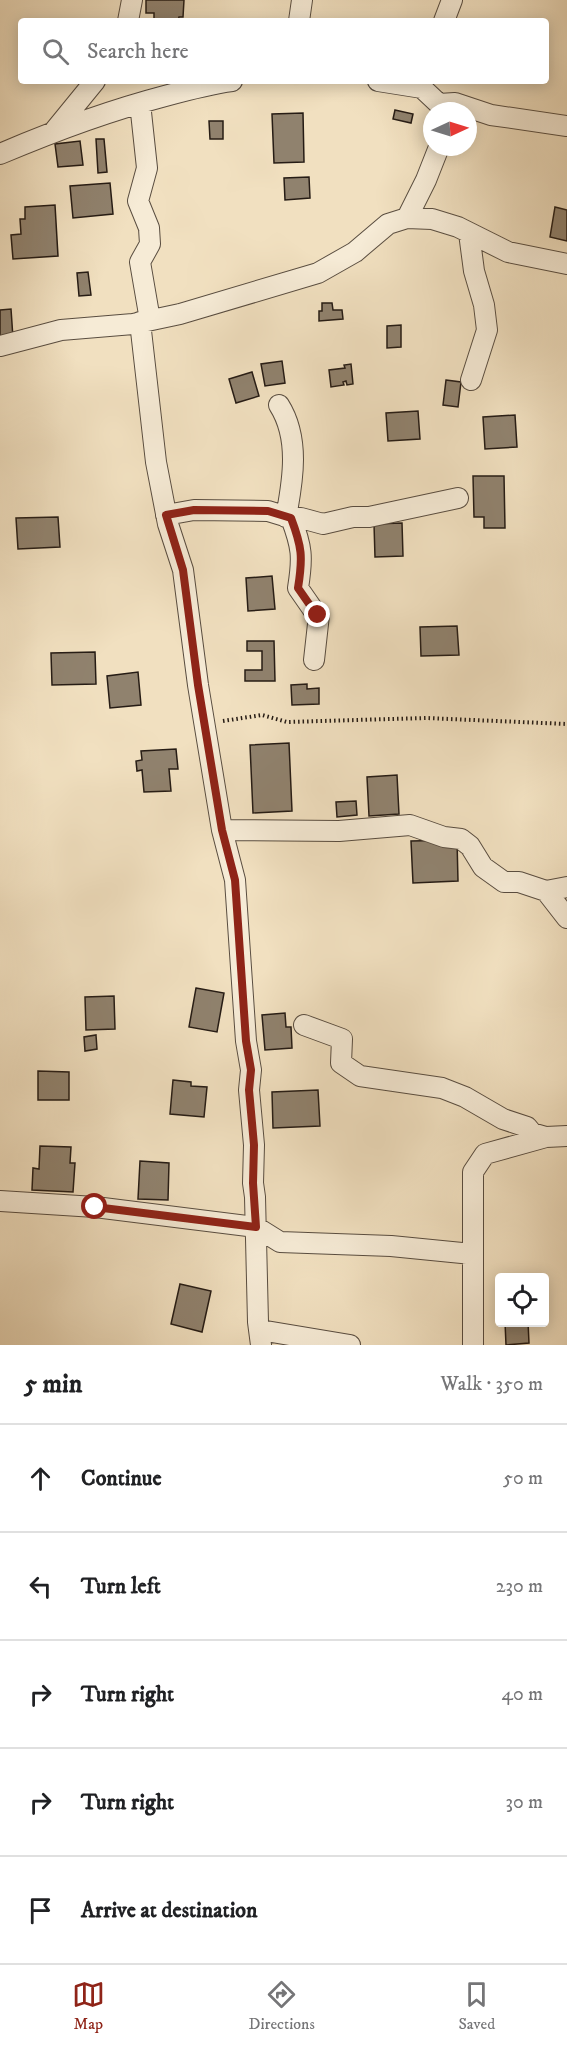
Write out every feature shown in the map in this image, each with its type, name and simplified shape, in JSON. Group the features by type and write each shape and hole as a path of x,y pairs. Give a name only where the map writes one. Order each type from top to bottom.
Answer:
{"street":[{"path":"129,18 132,0"},
{"path":"299,18 302,0"},
{"path":"445,18 452,0"},
{"path":"54,131 93,84"},
{"path":"0,154 54,131 210,84"},
{"path":"424,84 438,102"},
{"path":"141,103 147,168 138,201 148,228 150,244 140,262 156,462 166,515 183,570 204,724 222,830 235,880 251,1070 249,1090 254,1145 253,1183 260,1337 350,1345"},
{"path":"477,112 567,126"},
{"path":"407,218 435,156"},
{"path":"0,346 61,330 145,321 180,314 318,273 355,252 388,224 407,218 432,219 469,233 508,252 567,264"},
{"path":"469,233 474,271 484,305 487,330 471,380"},
{"path":"279,405 285,414 294,453 288,517 300,540 302,561 298,588 318,615 314,660"},
{"path":"166,515 194,510 268,511 323,524 353,517 369,517 458,498"},
{"path":"222,830 339,831 410,825 444,837 461,839 470,846 483,867 504,882 519,882 546,891 567,887"},
{"path":"546,891 567,918"},
{"path":"304,1025 342,1040 341,1063 360,1076 442,1088 465,1097 503,1119 527,1126 532,1133 546,1137"},
{"path":"473,1345 473,1172 485,1154 546,1137 567,1136"},
{"path":"0,1201 95,1207 256,1227 280,1242 391,1246 472,1254"}],"path":[{"path":"204,724 262,715 287,722 426,718 567,724"}],"building":[{"path":"146,0 184,0 183,17 154,18 154,13 146,13"},
{"path":"395,110 413,114 411,123 393,119"},
{"path":"303,113 304,162 274,163 272,114"},
{"path":"209,121 223,121 223,139 210,139"},
{"path":"96,139 104,139 107,172 98,173"},
{"path":"80,141 83,165 58,167 55,144"},
{"path":"309,177 310,198 285,200 284,178"},
{"path":"110,183 113,214 73,218 70,186"},
{"path":"55,205 58,256 13,259 11,235 21,234 20,219 25,219 25,207"},
{"path":"555,207 567,210 567,241 550,237"},
{"path":"88,272 91,295 79,296 77,273"},
{"path":"322,303 332,303 333,310 342,310 343,319 319,321"},
{"path":"11,309 13,338 0,340 0,310"},
{"path":"401,325 401,347 387,348 387,326"},
{"path":"282,361 285,383 265,386 261,364"},
{"path":"351,364 353,384 347,385 346,381 343,382 344,385 331,387 329,370 345,368 344,365"},
{"path":"252,372 259,396 236,403 229,379"},
{"path":"446,380 461,382 458,407 443,405"},
{"path":"418,411 420,439 388,441 386,413"},
{"path":"515,415 517,447 485,449 483,417"},
{"path":"473,476 504,476 505,528 484,528 484,517 474,517"},
{"path":"58,517 60,547 18,549 16,518"},
{"path":"402,523 403,556 375,557 374,524"},
{"path":"272,576 275,609 248,611 246,578"},
{"path":"457,626 459,655 421,656 420,627"},
{"path":"247,641 274,641 275,681 245,681 245,670 262,670 262,651 247,651"},
{"path":"95,652 96,684 52,685 51,653"},
{"path":"138,672 141,705 110,708 107,676"},
{"path":"307,684 307,689 319,688 319,704 292,705 291,685"},
{"path":"289,743 292,811 253,813 250,745"},
{"path":"176,749 178,769 169,769 171,791 144,792 142,770 137,771 136,761 142,760 141,751"},
{"path":"397,775 399,814 369,816 367,777"},
{"path":"356,801 357,815 337,817 336,802"},
{"path":"457,840 458,881 413,883 411,841"},
{"path":"196,988 224,993 217,1032 189,1027"},
{"path":"114,996 115,1029 86,1030 85,997"},
{"path":"285,1013 286,1027 291,1027 292,1048 265,1050 262,1015"},
{"path":"96,1035 97,1049 85,1051 84,1037"},
{"path":"38,1071 69,1072 69,1100 38,1100"},
{"path":"173,1080 191,1082 191,1086 207,1087 204,1117 170,1114"},
{"path":"318,1090 320,1126 273,1128 272,1092"},
{"path":"40,1146 71,1147 70,1163 75,1163 73,1192 32,1190 33,1168 39,1169"},
{"path":"140,1161 169,1163 168,1200 138,1199"},
{"path":"180,1284 211,1291 202,1332 171,1324"},
{"path":"505,1327 528,1327 529,1343 506,1345"}],"route":[{"path":"95,1207 256,1227 253,1183 254,1145 249,1090 251,1070 246,1041 235,880 222,830 198,685 183,570 166,515 194,510 268,511 291,518 300,540 302,561 298,588 318,615"}]}
